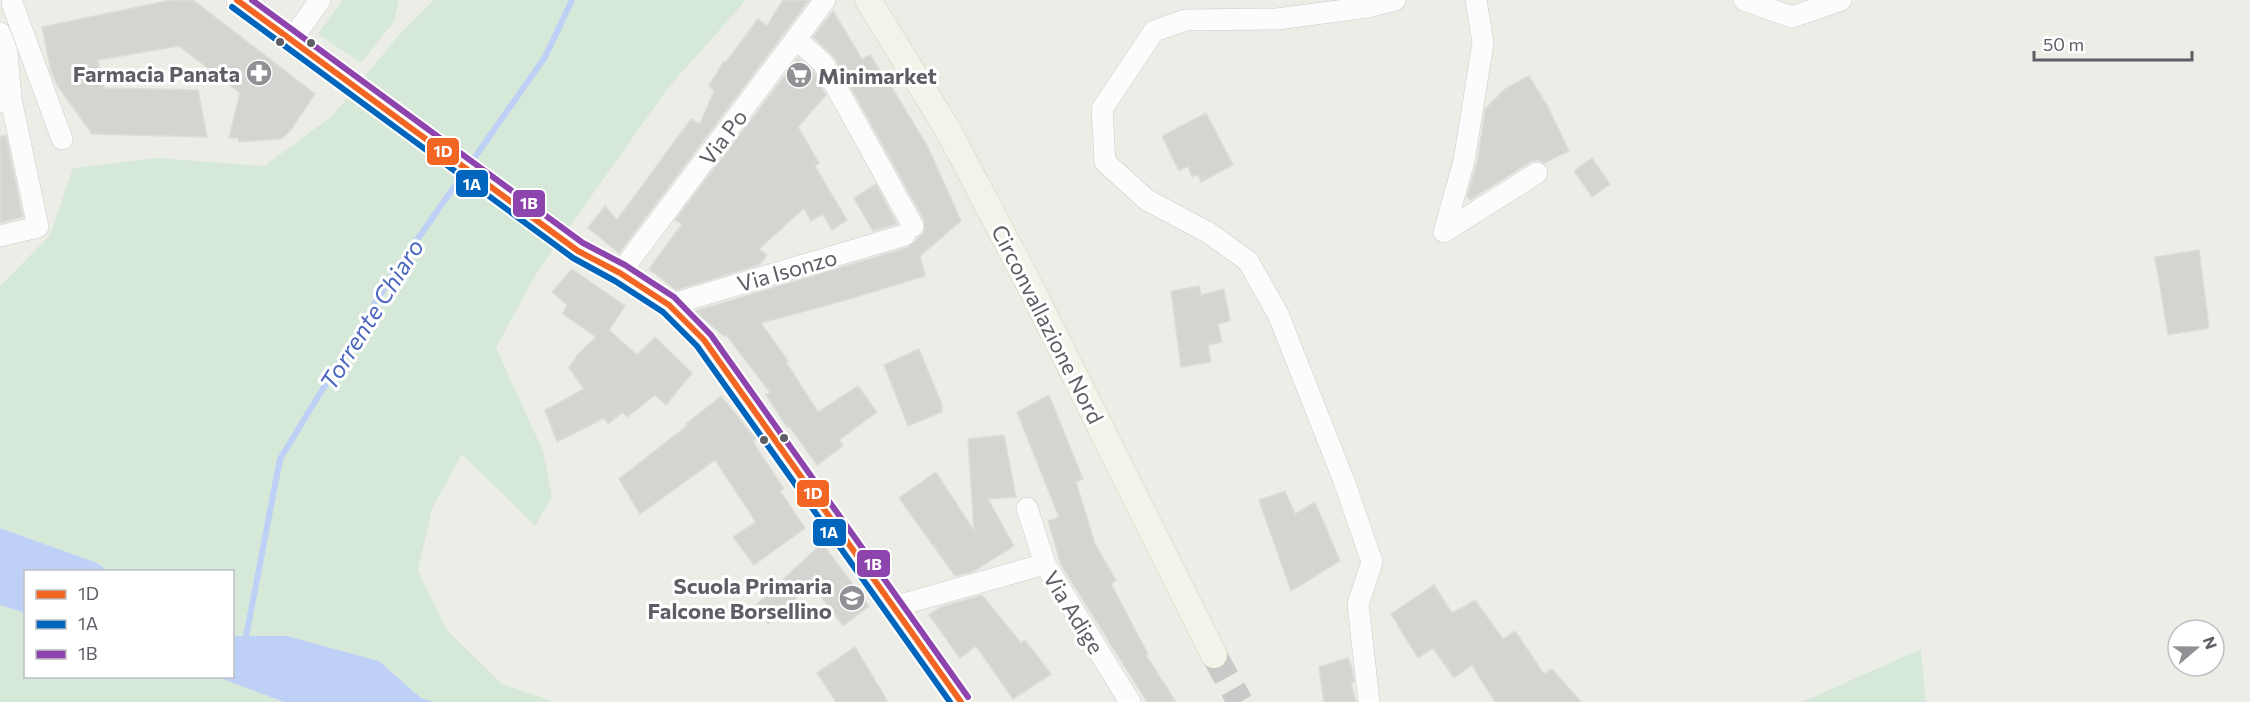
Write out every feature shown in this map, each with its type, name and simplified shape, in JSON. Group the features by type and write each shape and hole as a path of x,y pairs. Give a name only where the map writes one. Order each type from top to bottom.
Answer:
{"main road":[{"name":"Circonvallazione Nord","path":"868,0 948,130 1036,299 1214,655"}],"street":[{"path":"237,0 578,251 620,273 669,305 704,340 961,702"},
{"path":"291,41 320,0"},
{"name":"Via Po","path":"620,273 825,0"},
{"path":"1369,702 1358,604 1372,562 1344,481 1278,314 1248,261 1209,233 1147,200 1106,162 1102,109 1154,32 1186,20 1277,19 1368,7 1395,0"},
{"path":"1476,0 1483,43 1464,161 1444,232 1536,173"},
{"path":"1744,0 1792,17 1841,0"},
{"path":"13,3 62,139"},
{"name":"Via Isonzo","path":"669,305 909,231 823,63 796,39"},
{"path":"0,236 38,227 5,101 2,46"},
{"path":"1027,508 1045,564"},
{"name":"Via Adige","path":"893,607 1045,564 1130,702"}],"green space":[{"path":"342,0 399,0 394,22 361,63 318,34"},
{"path":"434,0 746,0 668,88 536,274 496,348 543,451 552,497 535,526 462,454 432,509 418,570 446,629 502,684 555,702 434,702 421,698 379,661 287,636 234,636 234,570 107,570 97,563 0,528 0,286 50,235 73,168 157,158 264,166 332,116 398,36"},
{"path":"0,605 24,613 24,678 220,678 284,702 0,702"},
{"path":"1921,649 1926,702 1802,702"}],"water":[{"path":"0,528 97,563 107,570 24,570 24,613 0,605"},
{"path":"234,636 287,636 379,661 421,698 434,702 284,702 220,678 234,678"}],"building":[{"path":"171,0 193,0 315,94 290,131 281,139 239,142 238,138 229,138 240,93 179,46 98,60 104,88 198,90 207,137 92,134 57,85 51,71 42,27"},
{"path":"783,0 809,0 619,253 588,228 605,206 617,220 691,119 700,124 714,91 709,86 724,61 726,62 758,19 767,26"},
{"path":"833,11 862,59 870,55 928,147 961,221 920,256 925,276 761,323 788,361 786,362 818,412 858,386 877,412 839,440 843,446 817,465 789,426 787,427 766,395 770,392 726,335 724,336 695,311 909,247 924,232 924,220 834,57 813,37"},
{"path":"798,58 813,71 826,95 798,127 819,163 815,166 847,220 832,230 823,214 811,221 804,208 759,249 767,255 759,265 676,290 649,269 682,224 675,220"},
{"path":"1529,76 1548,107 1569,151 1544,163 1537,160 1530,162 1470,200 1467,196 1478,159 1485,109 1506,88"},
{"path":"1206,113 1233,165 1201,182 1198,174 1192,177 1188,166 1179,171 1162,136"},
{"path":"6,135 23,217 0,223 0,136"},
{"path":"1592,158 1610,184 1592,197 1574,171"},
{"path":"876,184 897,224 873,231 854,198"},
{"path":"2199,250 2209,328 2168,335 2155,257"},
{"path":"572,269 625,306 609,330 637,355 655,337 692,373 666,405 655,395 627,417 623,412 608,424 604,418 557,442 545,410 584,389 569,368 578,354 596,337 563,314 567,305 552,292"},
{"path":"1199,286 1201,295 1224,289 1230,321 1218,324 1222,342 1208,345 1211,362 1181,367 1171,291"},
{"path":"919,349 942,405 942,412 908,426 884,365"},
{"path":"1049,395 1083,479 1076,482 1095,544 1116,580 1111,584 1148,654 1146,655 1176,702 1147,702 1061,565 1048,521 1059,517 1017,412"},
{"path":"721,396 756,439 753,442 784,489 780,491 805,528 754,565 733,537 756,522 715,460 640,514 619,479"},
{"path":"1004,435 1016,497 988,499 1014,546 972,572 955,576 899,498 936,472 974,531 968,439"},
{"path":"1285,491 1295,514 1315,502 1340,561 1291,591 1259,500"},
{"path":"822,543 869,606 843,626 816,590 811,594 807,588 768,624 757,604"},
{"path":"1434,585 1452,613 1475,600 1503,639 1515,631 1544,674 1552,669 1581,702 1495,702 1472,665 1454,678 1433,648 1418,658 1391,614"},
{"path":"982,595 1021,643 1025,640 1051,674 1013,699 976,646 960,658 929,615 941,607"},
{"path":"855,647 888,702 836,702 817,673"},
{"path":"1348,658 1352,668 1354,682 1351,683 1356,702 1324,702 1319,667"}],"waterway":[{"name":"Torrente Chiaro","path":"245,642 280,459 391,277 545,57 572,0"}],"tunnel":[{"path":"1214,655 1240,702"}],"transit line":[{"name":"1D","path":"237,0 578,251 620,273 669,305 704,340 961,702"},
{"name":"1B","path":"252,0 583,243 625,265 674,297 711,335 968,697"},
{"name":"1A","path":"232,7 573,258 615,281 663,312 697,346 950,702"}],"place":[{"name":"Farmacia Panata","path":"259,73"},
{"name":"Minimarket","path":"799,75"},
{"name":"Scuola Primaria Falcone Borsellino","path":"852,598"}]}
